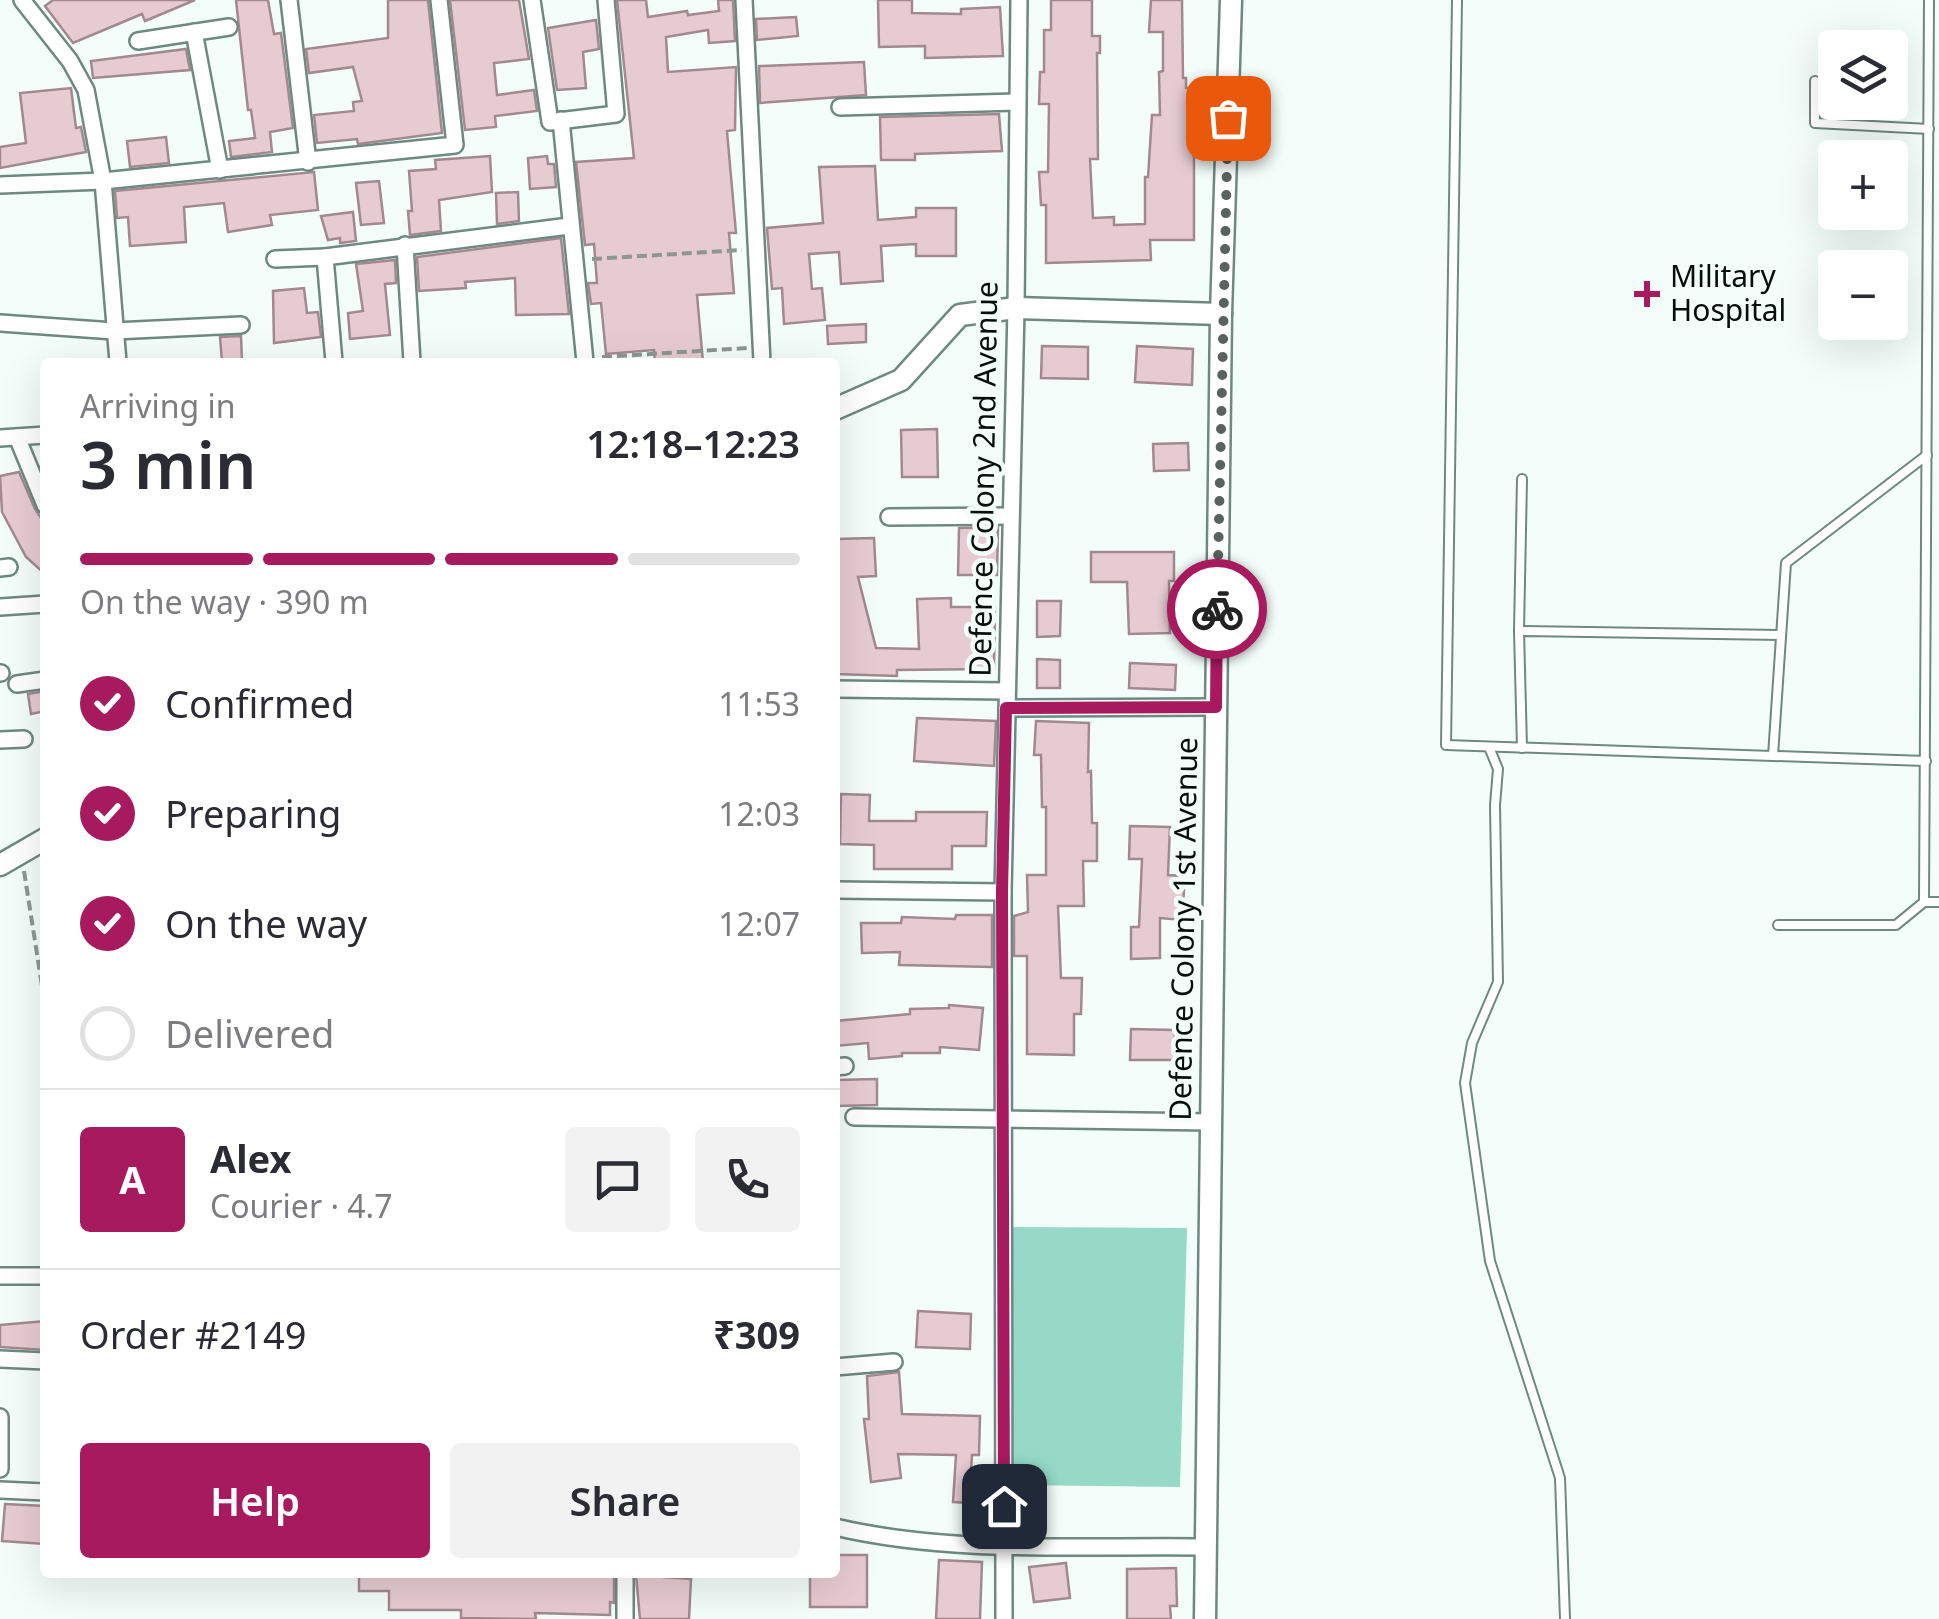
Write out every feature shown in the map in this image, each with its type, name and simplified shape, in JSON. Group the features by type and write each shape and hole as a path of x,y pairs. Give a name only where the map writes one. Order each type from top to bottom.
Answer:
{"street":[{"path":"22,0 70,61 86,90 103,181 117,358"},
{"path":"290,0 308,162"},
{"path":"0,185 103,181 455,145 439,0"},
{"path":"532,0 550,122 616,114 606,0"},
{"path":"744,0 762,354"},
{"name":"Defence Colony 2nd Avenue","path":"1004,1619 1002,892 1020,0"},
{"name":"Defence Colony 1st Avenue","path":"1205,1619 1221,314 1231,0"},
{"path":"138,41 229,27"},
{"path":"194,32 220,170"},
{"path":"840,107 1016,102"},
{"path":"561,120 585,358"},
{"path":"275,258 325,257 570,226"},
{"path":"406,245 412,358"},
{"path":"325,257 334,358"},
{"path":"840,407 901,380 960,315 1016,308 1221,314"},
{"path":"0,323 114,331 241,325"},
{"path":"40,435 8,437 40,496"},
{"path":"889,517 1010,516"},
{"path":"0,607 40,604"},
{"path":"16,684 40,681"},
{"path":"840,689 1007,691"},
{"path":"1006,708 1216,707"},
{"path":"0,740 24,739"},
{"path":"0,866 40,842"},
{"path":"840,890 1002,892"},
{"path":"854,1117 1211,1122"},
{"path":"0,1276 40,1276"},
{"path":"0,1359 40,1361"},
{"path":"840,1367 894,1362"},
{"path":"0,1417 0,1460"},
{"path":"0,1490 40,1492"},
{"path":"840,1528 883,1538 1206,1547"},
{"path":"625,1578 625,1619"}],"lane":[{"path":"1457,0 1446,745 1926,761"},
{"path":"1924,902 1929,0"},
{"path":"1814,81 1815,122 1929,128"},
{"path":"1772,756 1786,562 1927,455"},
{"path":"1522,479 1522,748"},
{"path":"1520,631 1781,636"},
{"path":"1926,679 1939,679"},
{"path":"1489,747 1498,769 1498,982 1472,1043 1465,1083 1490,1261 1560,1478 1566,1619"},
{"path":"1778,925 1896,925 1924,902 1939,902"}],"path":[{"path":"573,260 757,248"},
{"path":"644,358 762,354"},
{"path":"22,853 40,972"}],"green space":[{"path":"1010,1227 1187,1228 1180,1487 1009,1485"}],"building":[{"path":"53,0 195,0 145,21 142,14 73,43 45,6"},
{"path":"236,0 268,0 274,34 281,33 293,128 270,132 272,152 231,157 229,141 255,138 248,110"},
{"path":"388,0 428,0 442,133 358,144 357,139 317,143 314,115 354,111 353,102 362,101 353,67 309,73 306,49 388,38"},
{"path":"450,0 519,0 529,59 494,63 497,95 534,90 537,111 495,116 496,127 465,130"},
{"path":"617,0 646,0 648,17 719,11 718,0 733,0 735,41 709,43 708,30 666,37 668,72 736,67 735,130 727,131 736,233 729,233 734,293 697,295 703,358 655,358 654,350 606,354 601,303 591,304 588,283 597,283 594,244 585,245 576,162 634,158"},
{"path":"878,0 912,0 912,13 961,14 961,9 1000,7 1003,56 925,58 925,46 879,47"},
{"path":"1051,0 1092,0 1092,36 1100,36 1098,159 1090,159 1093,218 1114,217 1114,225 1145,224 1145,177 1152,115 1160,115 1159,72 1163,71 1163,32 1149,32 1151,0 1182,0 1183,78 1186,88 1195,88 1195,117 1201,117 1199,157 1194,157 1194,240 1150,240 1151,260 1046,263 1046,205 1041,205 1039,172 1048,172 1049,104 1039,104 1044,30 1051,30"},
{"path":"796,17 798,36 757,40 756,19"},
{"path":"596,20 599,49 583,52 586,88 557,90 548,28"},
{"path":"186,49 190,70 93,78 91,61"},
{"path":"864,62 866,95 760,103 759,66"},
{"path":"71,88 76,128 81,127 86,152 0,168 0,147 26,143 20,93"},
{"path":"999,114 1002,151 915,154 915,160 881,160 880,117"},
{"path":"166,137 169,163 130,167 127,141"},
{"path":"490,156 492,192 439,200 441,231 410,235 409,171 436,169 435,160"},
{"path":"547,156 548,164 554,164 556,187 530,189 528,158"},
{"path":"875,166 878,220 916,217 916,208 956,208 956,256 916,256 916,244 881,246 883,281 841,284 839,252 809,254 812,289 822,288 825,320 784,324 782,288 772,289 767,228 823,223 819,167"},
{"path":"314,172 318,210 270,215 272,225 228,232 224,203 184,207 186,242 130,246 128,217 117,218 115,191"},
{"path":"379,181 384,223 361,225 356,183"},
{"path":"518,192 519,221 497,224 496,193"},
{"path":"353,212 356,241 328,240 321,216"},
{"path":"561,238 569,314 516,315 515,278 465,282 466,288 419,291 417,257"},
{"path":"395,260 396,283 385,284 390,335 350,339 348,313 363,311 356,264"},
{"path":"304,288 307,313 318,312 321,337 274,343 273,291"},
{"path":"866,324 866,342 828,344 827,326"},
{"path":"241,336 242,358 222,358 220,337"},
{"path":"1042,346 1088,347 1088,379 1041,378"},
{"path":"1137,346 1193,349 1192,385 1135,382"},
{"path":"937,429 938,477 902,477 901,430"},
{"path":"1188,443 1189,470 1154,471 1153,444"},
{"path":"19,472 40,516 40,570 26,557 2,512 0,476"},
{"path":"998,527 997,575 958,575 959,528"},
{"path":"874,538 876,576 858,577 876,648 919,649 917,599 951,598 951,607 995,607 994,669 897,670 897,676 840,674 840,539"},
{"path":"1091,552 1174,552 1174,581 1169,581 1170,633 1129,634 1127,582 1091,582"},
{"path":"1037,601 1061,601 1060,636 1037,637"},
{"path":"1037,659 1060,660 1060,688 1037,688"},
{"path":"1130,663 1176,665 1175,690 1129,688"},
{"path":"40,692 40,712 31,714 28,694"},
{"path":"917,718 996,721 994,766 914,761"},
{"path":"1036,721 1089,723 1088,772 1091,771 1092,823 1097,823 1097,861 1083,861 1084,906 1058,906 1061,978 1082,978 1081,1014 1074,1014 1074,1055 1027,1054 1027,956 1014,956 1014,916 1028,912 1027,875 1046,875 1046,807 1042,807 1041,755 1034,755"},
{"path":"841,794 870,795 869,821 916,821 916,812 987,812 986,846 952,846 952,869 874,869 874,845 840,844"},
{"path":"1130,826 1170,827 1168,875 1185,876 1182,920 1160,918 1160,958 1131,959 1131,927 1139,927 1142,859 1129,859"},
{"path":"956,915 992,915 992,967 899,965 900,952 862,953 861,923 901,923 902,917 955,919"},
{"path":"983,1008 979,1050 940,1047 940,1053 902,1053 869,1059 868,1043 840,1046 840,1021 910,1014 910,1009"},
{"path":"1131,1029 1175,1030 1174,1060 1130,1060"},
{"path":"877,1079 877,1105 840,1106 840,1080"},
{"path":"918,1311 971,1314 970,1349 916,1347"},
{"path":"40,1321 40,1350 0,1347 0,1325"},
{"path":"899,1372 902,1414 980,1416 979,1455 972,1455 969,1503 953,1502 956,1455 898,1454 901,1478 871,1482 864,1419 869,1419 867,1376"},
{"path":"5,1504 40,1506 40,1544 2,1541"},
{"path":"840,1555 867,1555 867,1607 810,1607 810,1578 840,1578"},
{"path":"939,1560 982,1562 980,1619 936,1619"},
{"path":"1066,1563 1070,1598 1034,1602 1029,1567"},
{"path":"1176,1568 1177,1606 1170,1606 1171,1619 1127,1619 1127,1569"},
{"path":"359,1578 614,1578 610,1615 535,1613 536,1619 461,1618 461,1610 389,1610 389,1591 359,1591"},
{"path":"636,1578 691,1579 689,1619 640,1619"}],"way so far":[{"path":"1217,609 1228,118"}],"place":[{"name":"Military Hospital","path":"1647,294"}],"route":[{"path":"1004,1506 1002,892 1006,708 1216,707 1217,609"}]}
